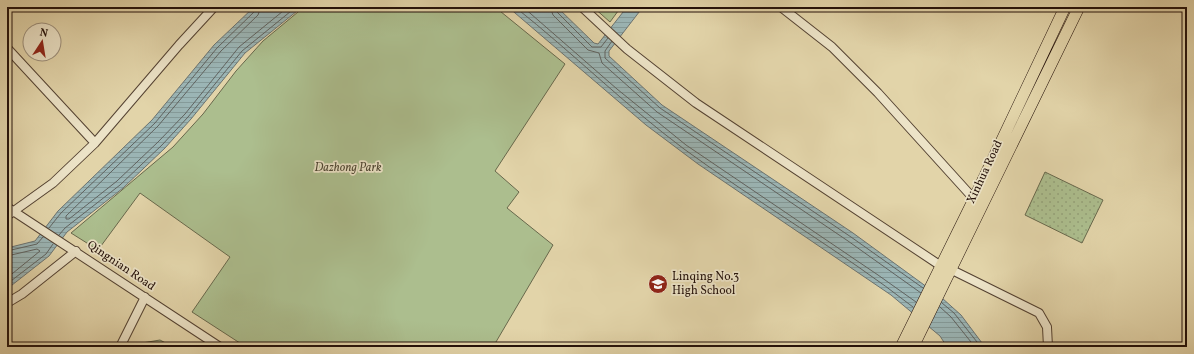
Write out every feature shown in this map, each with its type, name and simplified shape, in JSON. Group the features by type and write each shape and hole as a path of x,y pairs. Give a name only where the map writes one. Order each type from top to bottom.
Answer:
{"main road":[{"name":"Xinhua Road","path":"901,347 1066,7"},
{"name":"Xinhua Road","path":"913,347 946,283 1079,7"}],"street":[{"path":"7,216 15,212 53,183 95,144 179,44 214,7"},
{"path":"582,7 627,49 696,104 938,271"},
{"path":"780,7 832,47 867,82 974,199"},
{"path":"7,48 95,144"},
{"name":"Qingnian Road","path":"7,207 220,347"},
{"path":"7,303 22,294 76,251"},
{"path":"952,270 1039,313 1047,327 1048,347"},
{"path":"120,347 145,297"}],"green space":[{"name":"Dazhong Park","path":"304,7 495,7 565,64 495,171 519,192 507,208 553,245 493,347 246,347 192,312 230,257 140,193 98,250 71,233 173,147 203,114 236,71 263,41"},
{"path":"593,7 621,7 610,22"},
{"path":"1045,172 1103,200 1082,243 1025,215"},
{"path":"160,340 173,347 139,347 142,343"}],"water":[{"path":"254,7 302,7 245,53 191,119 165,148 123,188 67,232 49,256 7,289 7,248 35,241 58,211 152,120 214,45"},
{"path":"508,7 557,7 594,43 598,44 627,7 643,7 609,51 609,56 662,105 853,233 942,298 961,315 985,347 947,347 940,336 891,295 698,164 646,125"}],"place":[{"name":"Linqing No.3 High School","path":"658,284"}]}
